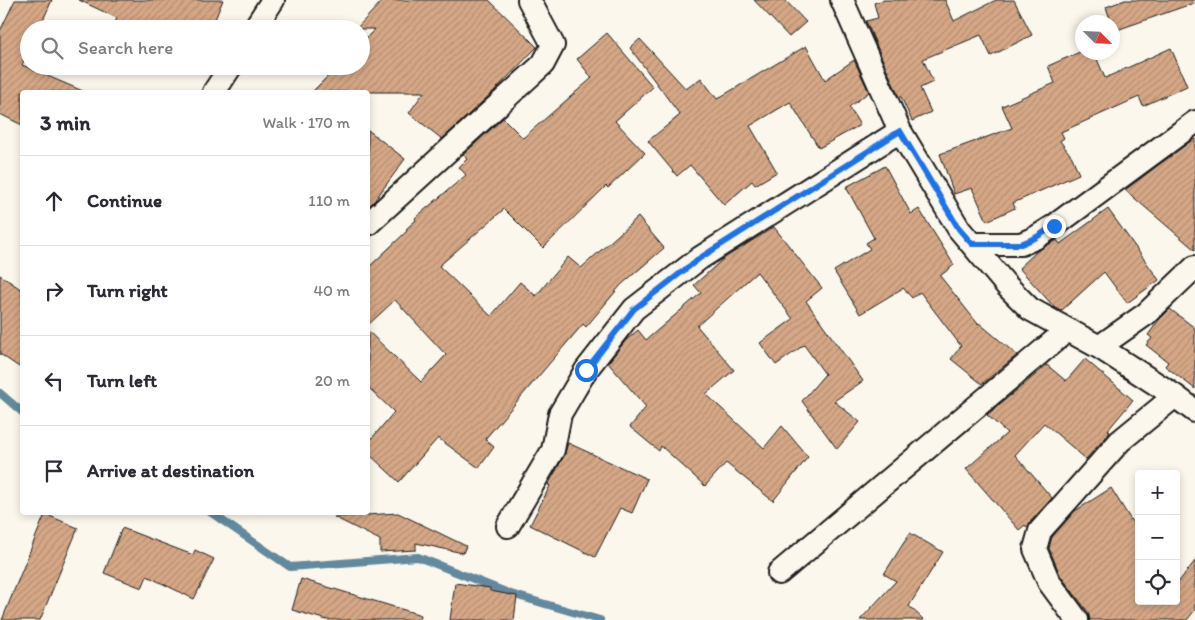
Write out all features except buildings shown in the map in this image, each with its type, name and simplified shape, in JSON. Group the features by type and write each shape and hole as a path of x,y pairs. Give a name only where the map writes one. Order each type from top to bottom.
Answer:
{"street":[{"path":"260,20 273,0"},
{"path":"370,222 543,64 553,45 529,0"},
{"path":"842,0 900,131 959,229 1030,309 1099,347 1195,411"},
{"path":"215,90 225,75"},
{"path":"972,244 1021,244 1035,238 1195,122"},
{"path":"508,526 553,450 560,414 586,370 634,309 700,258 900,131"},
{"path":"1099,347 1146,314 1195,267"},
{"path":"779,573 1066,330"},
{"path":"1077,620 1045,574 1035,549 1040,531 1120,441 1175,396"}],"waterway":[{"path":"0,393 20,410"},
{"path":"214,515 290,567 418,557 511,594 600,620"}],"route":[{"path":"586,370 634,309 700,258 900,131 959,229 972,244 1021,244 1054,226"}]}
